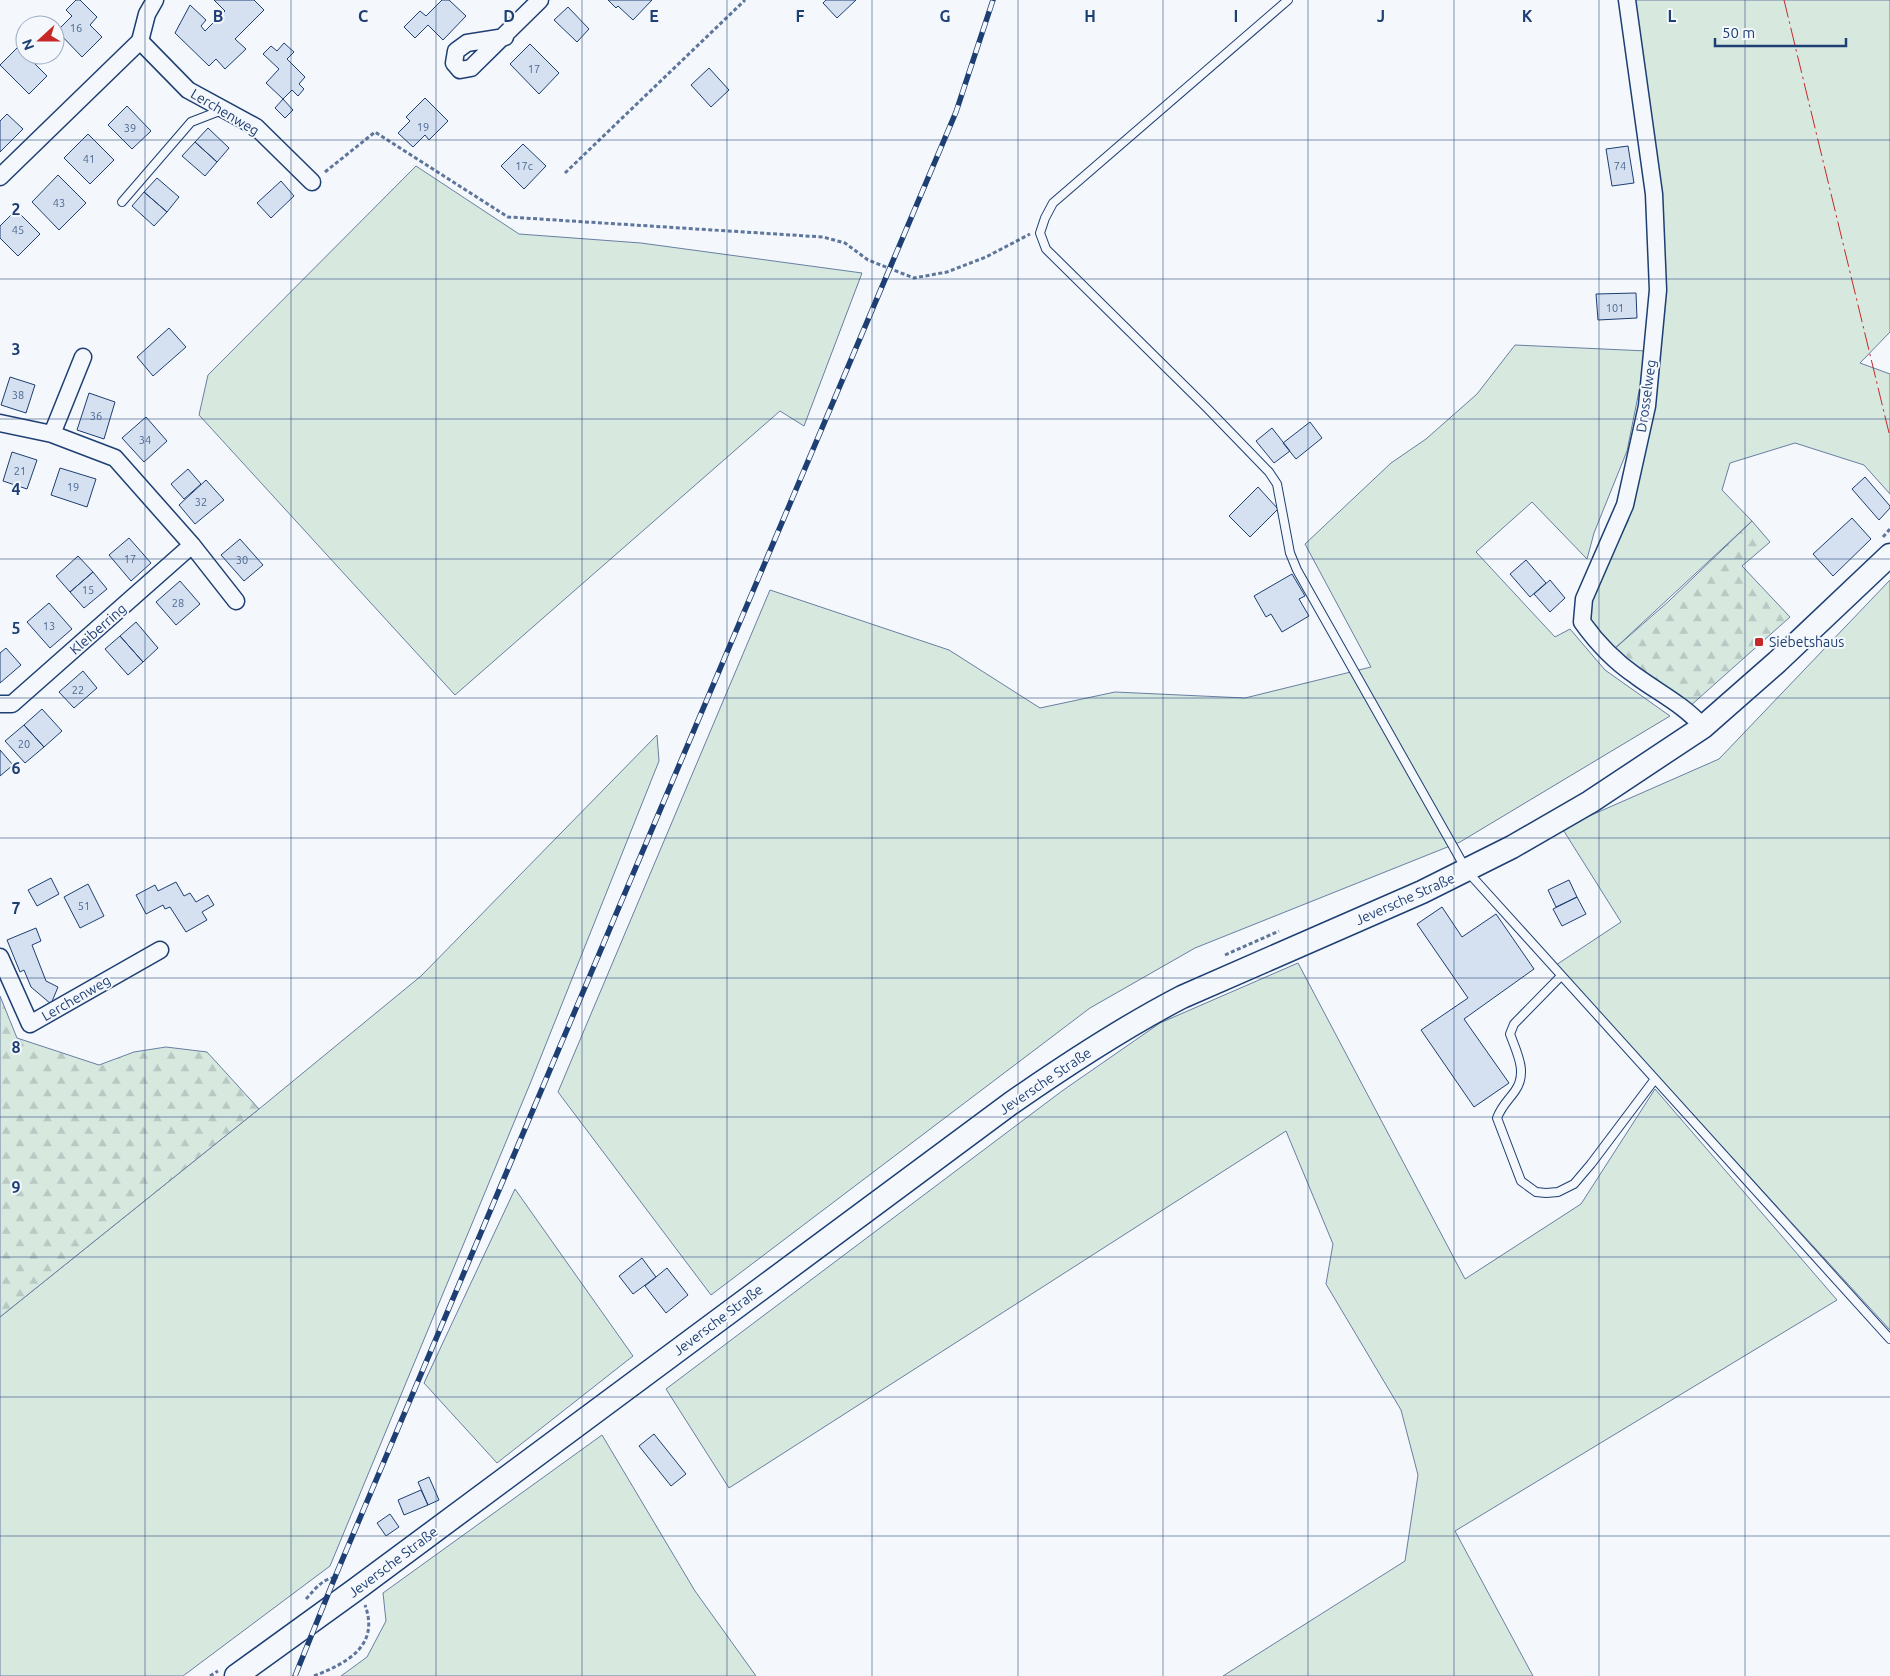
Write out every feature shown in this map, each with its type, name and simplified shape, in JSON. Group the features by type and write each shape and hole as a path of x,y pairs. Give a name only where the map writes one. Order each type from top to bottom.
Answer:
{"street":[{"path":"0,176 140,41 147,14 155,0"},
{"path":"505,37 540,0"},
{"name":"Drosselweg","path":"1627,0 1654,194 1658,290 1647,406 1625,505 1584,599 1582,622 1608,654 1636,676 1691,713 1703,727"},
{"name":"Lerchenweg","path":"140,41 188,90 256,128 312,182"},
{"path":"52,434 83,357"},
{"path":"0,423 52,434 115,458 192,545 236,601"},
{"name":"Kleiberring","path":"0,704 12,704 192,545"},
{"name":"Jeversche Straße","path":"236,1676 355,1590 1010,1104 1080,1056 1182,996 1467,871 1590,802 1703,727 1776,662 1890,555"},
{"name":"Lerchenweg","path":"0,957 30,1024 160,950"}],"lane":[{"path":"1288,0 1053,203 1044,218 1040,233 1046,248 1206,407 1268,472 1277,484 1290,553 1297,570 1467,871 1890,1339"},
{"path":"122,202 191,122 224,110"},
{"path":"1561,976 1514,1024 1510,1034 1519,1058 1522,1074 1516,1090 1502,1106 1498,1118 1521,1181 1536,1192 1546,1193 1558,1192 1574,1184 1655,1079"}],"path":[{"path":"565,173 745,0"},
{"path":"312,182 375,132 508,217 823,237 845,243 868,260 914,278 947,272 986,257 1042,228"},
{"path":"314,1676 332,1670 344,1662 360,1648 368,1637 369,1617 363,1602 355,1590"}],"green space":[{"path":"1633,0 1890,0 1890,332 1860,363 1890,374 1890,494 1864,465 1795,443 1730,463 1722,490 1752,521 1612,651 1589,620 1591,598 1628,521 1639,481 1655,407 1664,309"},
{"path":"416,166 519,234 641,243 862,273 804,426 780,411 455,695 199,415 208,375"},
{"path":"1515,345 1647,351 1627,451 1594,533 1587,559 1532,502 1476,552 1555,637 1570,629 1605,670 1670,716 1460,842 1195,948 1090,1008 711,1295 558,1092 770,590 949,650 1040,708 1115,692 1245,698 1371,667 1305,544 1391,463 1426,439 1477,394"},
{"path":"1752,521 1770,542 1742,566 1790,617 1689,707 1612,651 1669,601"},
{"path":"1890,580 1890,1330 1556,965 1621,922 1562,828 1719,759"},
{"path":"657,735 659,761 532,1079 330,1566 183,1676 0,1676 0,1317 421,976"},
{"path":"1298,963 1465,1279 1581,1204 1655,1089 1837,1300 1455,1531 1533,1676 1223,1676 1405,1561 1418,1475 1401,1410 1326,1284 1333,1244 1286,1131 729,1488 666,1389 1062,1091 1160,1023"},
{"path":"0,996 17,1038 99,1065 134,1052 166,1047 207,1052 259,1109 0,1317"},
{"path":"515,1189 633,1356 497,1463 424,1383"},
{"path":"602,1435 695,1591 756,1676 341,1676 367,1657 386,1621 383,1593"}],"building":[{"path":"76,0 80,0 97,17 90,25 102,37 82,57 65,39 65,23 72,16 66,10"},
{"path":"214,0 254,0 264,10 235,39 246,49 225,69 216,59 209,66 175,33 190,5 206,20 201,26 205,31 225,11"},
{"path":"442,0 449,0 466,16 443,40 428,25 415,38 404,27 420,11 426,16"},
{"path":"608,0 652,0 633,20 618,6 616,8"},
{"path":"826,0 856,0 837,18 823,3"},
{"path":"568,7 589,29 577,42 554,20"},
{"path":"284,43 294,52 287,59 305,77 299,84 304,89 298,96 292,90 283,99 266,83 279,69 263,54 271,46 277,51"},
{"path":"530,44 559,73 539,94 510,64"},
{"path":"15,50 15,65 36,65 47,76 29,94 0,65"},
{"path":"709,68 729,90 711,107 691,85"},
{"path":"425,98 448,121 429,140 425,135 413,147 398,133 410,121 406,117"},
{"path":"283,99 293,110 285,118 275,108"},
{"path":"127,106 151,131 132,149 108,125"},
{"path":"7,114 23,129 0,152 0,121"},
{"path":"208,128 229,148 217,162 195,142"},
{"path":"88,134 114,160 90,184 64,158"},
{"path":"195,142 217,162 205,176 182,156"},
{"path":"523,144 546,166 524,189 501,166"},
{"path":"1628,146 1634,183 1612,186 1606,149"},
{"path":"58,175 86,203 59,230 32,202"},
{"path":"157,178 179,197 167,212 144,192"},
{"path":"281,181 294,196 271,218 257,203"},
{"path":"144,192 167,212 154,226 132,206"},
{"path":"16,210 40,234 18,256 0,238 0,226"},
{"path":"1636,293 1637,318 1598,320 1596,294"},
{"path":"169,328 186,347 153,376 137,357"},
{"path":"10,377 35,385 26,413 1,405"},
{"path":"89,393 115,402 104,439 77,430"},
{"path":"146,417 167,441 144,462 122,438"},
{"path":"1310,422 1322,438 1296,459 1283,443"},
{"path":"1272,428 1290,451 1274,463 1256,441"},
{"path":"12,452 37,460 27,489 3,481"},
{"path":"60,468 96,479 87,507 51,495"},
{"path":"188,469 201,484 184,499 171,484"},
{"path":"1865,477 1890,506 1879,520 1852,489"},
{"path":"206,480 224,500 195,524 179,505"},
{"path":"1258,487 1278,509 1250,537 1229,516"},
{"path":"1852,518 1871,539 1833,576 1813,554"},
{"path":"129,538 151,563 131,581 109,555"},
{"path":"240,539 263,565 244,581 221,555"},
{"path":"78,556 93,572 70,592 56,576"},
{"path":"1526,560 1546,583 1530,597 1510,574"},
{"path":"93,572 107,589 84,608 70,592"},
{"path":"1292,574 1305,596 1299,599 1309,616 1282,632 1271,614 1266,617 1254,596"},
{"path":"1550,580 1565,598 1550,612 1534,594"},
{"path":"180,581 200,604 176,625 156,602"},
{"path":"49,603 72,629 50,648 27,622"},
{"path":"136,622 158,648 143,662 120,636"},
{"path":"120,636 143,662 128,675 105,649"},
{"path":"6,648 21,665 0,683 0,653"},
{"path":"83,671 97,688 74,708 59,692"},
{"path":"42,709 62,731 44,747 24,725"},
{"path":"24,725 44,747 25,763 5,741"},
{"path":"0,750 13,765 0,776"},
{"path":"51,878 59,894 37,906 28,890"},
{"path":"1569,880 1577,897 1556,907 1548,890"},
{"path":"176,882 184,896 190,893 196,902 208,895 214,905 202,912 207,920 186,932 170,907 165,909 163,905 146,914 136,895 155,885 158,891"},
{"path":"88,884 104,916 80,928 64,897"},
{"path":"1577,897 1586,914 1562,926 1553,909"},
{"path":"1442,907 1462,937 1496,914 1534,969 1464,1019 1509,1083 1474,1107 1421,1030 1468,998 1417,924"},
{"path":"36,928 41,941 32,945 46,981 58,987 51,1004 31,987 24,970 20,972 7,940"},
{"path":"642,1258 656,1277 633,1294 619,1276"},
{"path":"667,1268 688,1295 666,1313 645,1286"},
{"path":"654,1434 686,1474 671,1486 639,1446"},
{"path":"429,1477 439,1500 428,1505 418,1482"},
{"path":"421,1490 428,1505 404,1515 398,1500"},
{"path":"390,1514 399,1527 386,1536 377,1523"}],"railway":[{"path":"295,1676 335,1577 956,112 993,0"}],"power":[{"path":"1784,0 1890,437"}],"place":[{"name":"Siebetshaus","path":"1759,642"}]}
